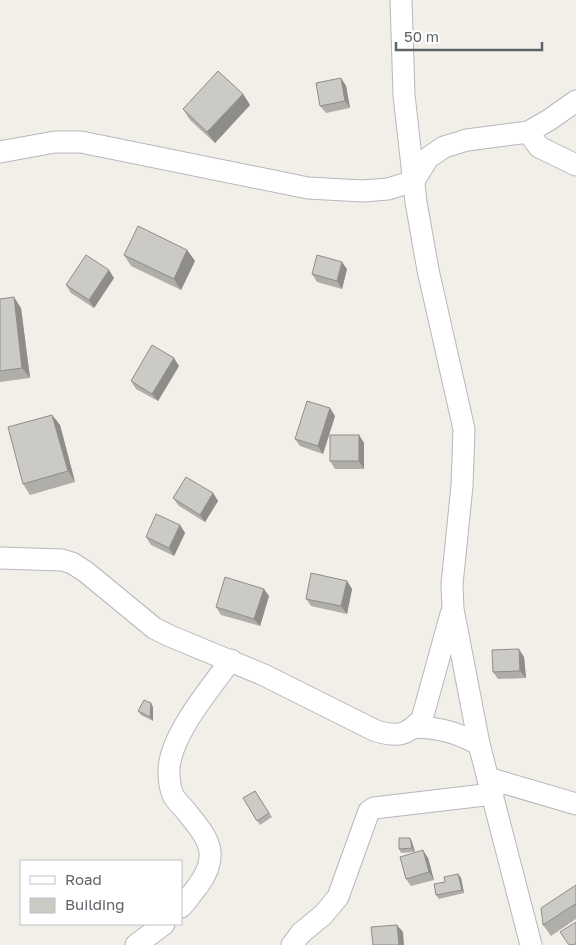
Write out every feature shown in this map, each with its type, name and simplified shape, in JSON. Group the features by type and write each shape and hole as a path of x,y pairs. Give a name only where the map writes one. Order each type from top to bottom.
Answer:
{"street":[{"path":"400,0 404,95 414,181 428,270 464,429 462,486 452,584 453,609 479,744 531,945"},
{"path":"0,152 55,142 82,142 308,188 363,191 388,189 414,181 428,158 444,147 467,140 528,132 576,101"},
{"path":"528,132 539,147 576,165"},
{"path":"0,558 62,560 72,563 86,572 154,628 231,660 376,731 390,735 402,735 422,719 453,609"},
{"path":"182,906 205,876 211,859 210,847 206,836 173,796 168,771 170,757 183,729 231,660"},
{"path":"414,727 437,728 452,732 479,744"},
{"path":"292,945 301,933 323,915 338,897 369,811 374,808 491,786 576,804"},
{"path":"136,945 163,925"}],"building":[{"path":"218,71 243,94 207,132 183,109"},
{"path":"341,78 345,101 320,106 316,83"},
{"path":"138,226 187,250 174,279 124,255"},
{"path":"86,255 109,270 89,300 66,285"},
{"path":"317,255 342,262 337,281 312,274"},
{"path":"14,297 22,368 0,371 0,299"},
{"path":"152,345 174,358 152,394 131,381"},
{"path":"307,401 330,408 318,446 295,439"},
{"path":"52,415 68,471 23,484 8,427"},
{"path":"330,435 359,435 359,461 330,461"},
{"path":"186,477 213,493 200,515 173,498"},
{"path":"156,514 180,525 169,548 146,537"},
{"path":"311,573 347,581 341,606 306,599"},
{"path":"225,577 264,589 254,619 216,607"},
{"path":"519,649 520,671 493,672 492,650"},
{"path":"144,700 151,703 150,717 138,711"},
{"path":"255,791 269,813 257,821 243,798"},
{"path":"399,838 410,838 412,848 399,849"},
{"path":"423,850 429,872 406,879 400,857"},
{"path":"458,874 462,890 436,895 434,884 445,882 444,877"},
{"path":"576,885 576,906 575,904 543,925 541,908"},
{"path":"576,922 576,944 569,945 560,932"},
{"path":"397,925 399,945 373,945 371,927"}]}
